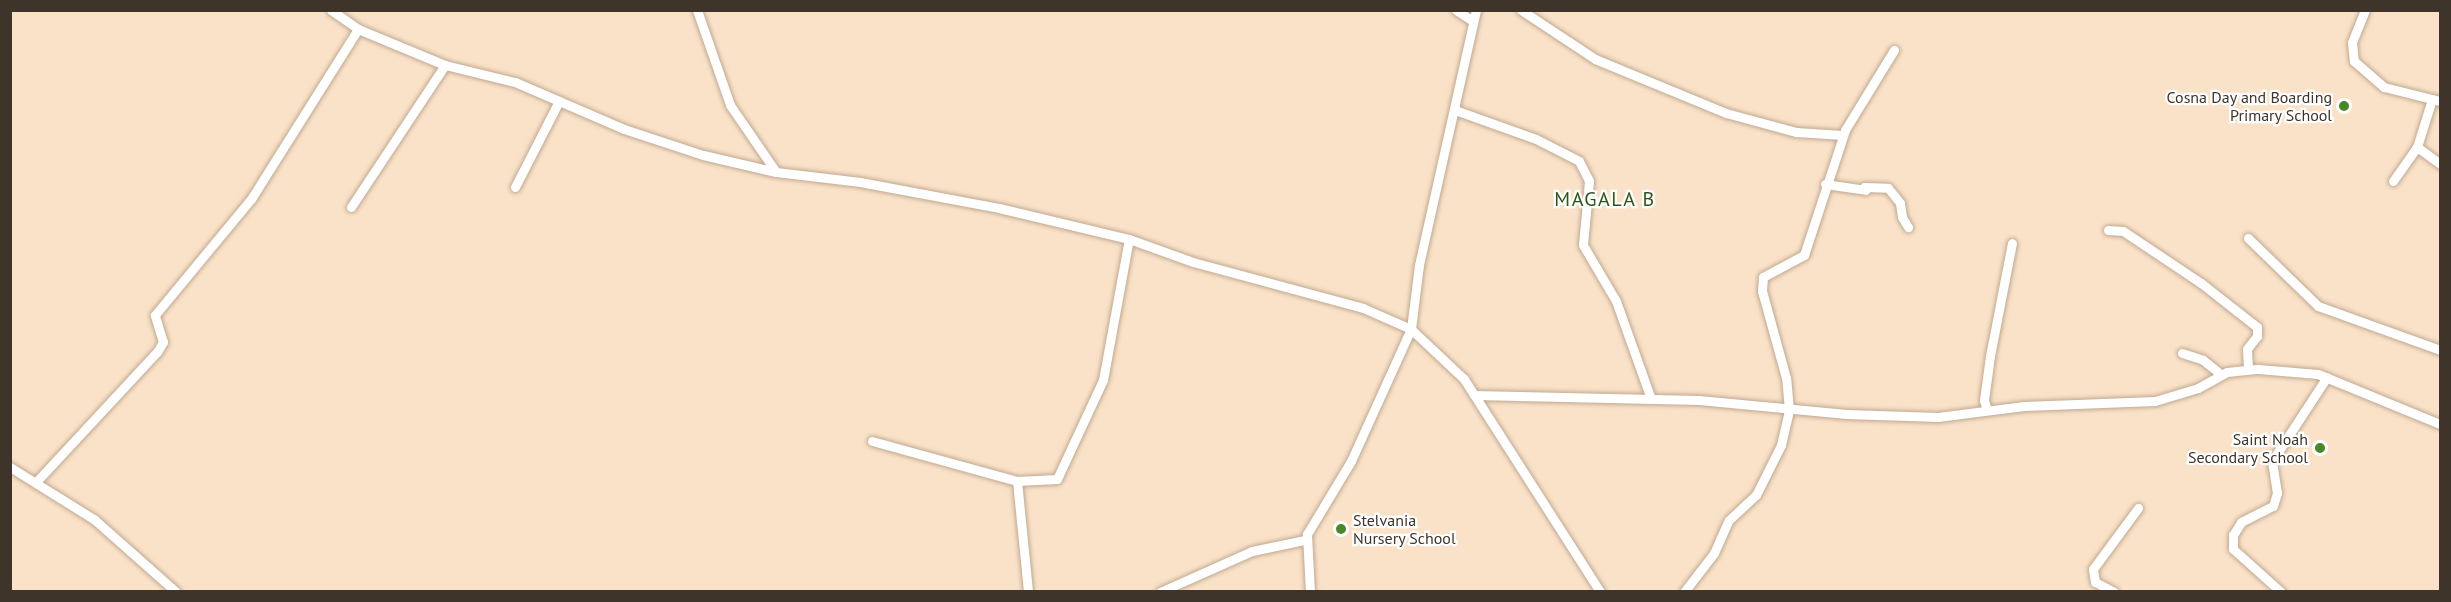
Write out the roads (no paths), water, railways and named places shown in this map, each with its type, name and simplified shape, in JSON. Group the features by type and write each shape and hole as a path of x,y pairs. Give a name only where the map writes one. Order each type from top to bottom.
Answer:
{"street":[{"path":"331,10 358,29 445,65 515,82 670,144 776,172 860,182 999,208 1129,239 1192,262 1363,309 1411,329 1452,366 1474,395 1600,591"},
{"path":"697,10 730,105 776,172"},
{"path":"1456,10 1473,21"},
{"path":"1310,591 1304,540 1351,461 1411,329 1419,265 1476,10"},
{"path":"1521,10 1595,59 1726,113 1796,132 1843,135"},
{"path":"2365,10 2352,43 2354,62 2384,87 2436,100 2417,147 2392,181"},
{"path":"36,482 158,352 163,342 155,315 251,199 358,29"},
{"path":"1684,591 1714,553 1729,520 1760,488 1781,445 1789,410 1779,344 1761,285 1767,272 1787,268 1804,255 1825,184 1843,135 1894,50"},
{"path":"351,207 445,65"},
{"path":"514,187 559,101"},
{"path":"1455,110 1568,154 1582,166 1589,181 1583,244 1616,301 1651,399"},
{"path":"2417,147 2440,164"},
{"path":"1825,184 1865,189 1888,189 1900,203 1902,217 1908,227"},
{"path":"2108,230 2123,231 2201,283 2257,327 2257,336 2247,350 2248,369"},
{"path":"2248,238 2280,266 2309,301 2352,321 2388,330 2440,350"},
{"path":"872,441 1017,481 1057,479 1073,449 1103,380 1129,239"},
{"path":"1987,410 1984,400 1990,356 2012,243"},
{"path":"2182,352 2203,360 2220,374"},
{"path":"1474,395 1651,399 1789,410 1938,417 1987,410 2155,401 2198,388 2220,374 2248,369 2327,377 2440,424"},
{"path":"2281,591 2233,549 2233,535 2241,522 2273,506 2277,493 2272,461 2327,377"},
{"path":"10,467 95,520 176,591"},
{"path":"1017,481 1028,591"},
{"path":"2114,591 2094,582 2092,569 2138,508"},
{"path":"1160,591 1252,551 1304,540"}],"place":[{"name":"Cosna Day and Boarding Primary School","path":"2344,106"},
{"name":"Saint Noah Secondary School","path":"2320,448"},
{"name":"Stelvania Nursery School","path":"1341,529"}],"district":[{"name":"MAGALA B","path":"1605,199"}]}
